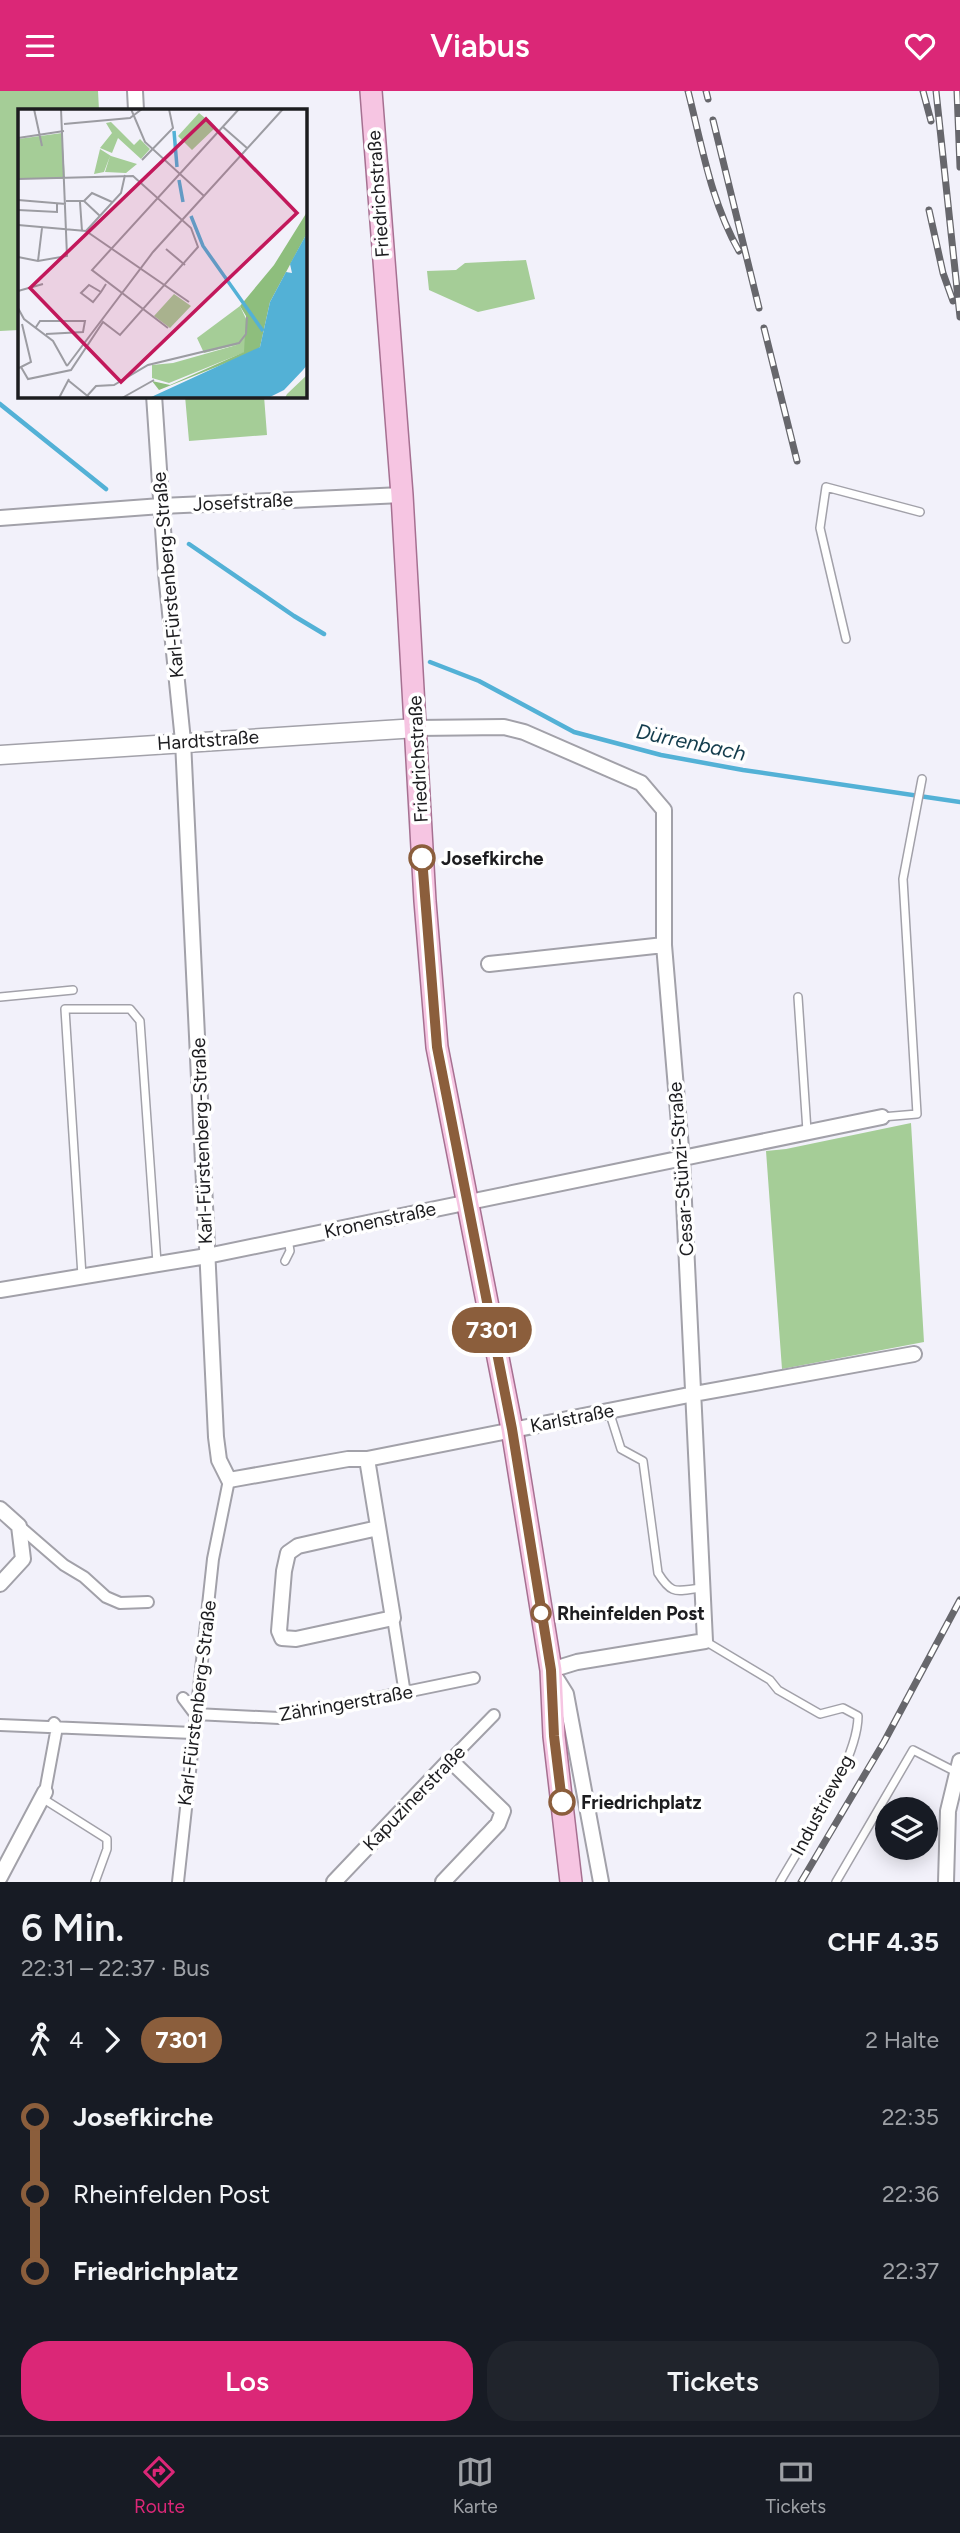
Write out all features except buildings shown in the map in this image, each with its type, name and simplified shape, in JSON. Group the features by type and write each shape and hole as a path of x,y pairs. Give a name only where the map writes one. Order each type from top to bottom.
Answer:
{"main road":[{"name":"Friedrichstraße","path":"371,91 402,495 425,901 437,1047 512,1429 551,1670 563,1848 571,1882"}],"street":[{"path":"135,91 136,109"},
{"name":"Karl-Fürstenberg-Straße","path":"154,397 161,506 183,741 216,1437 219,1460 229,1480 213,1559 192,1733 178,1882"},
{"name":"Josefstraße","path":"0,518 161,506 402,495"},
{"name":"Cesar-Stünzi-Straße","path":"417,728 504,727 524,731 641,783 664,810 664,945 682,1160 705,1641"},
{"name":"Hardtstraße","path":"0,755 183,741 417,728"},
{"path":"489,964 664,945"},
{"name":"Kronenstraße","path":"0,1290 207,1256 882,1117"},
{"name":"Karlstraße","path":"229,1480 348,1459 367,1459 694,1394 914,1354"},
{"path":"367,1459 405,1693"},
{"path":"0,1509 64,1565 84,1577 106,1597 120,1603 148,1602"},
{"path":"0,1584 23,1559 19,1526"},
{"path":"378,1528 298,1546 288,1553 279,1631 282,1638 296,1639 393,1618"},
{"path":"601,1882 566,1694 551,1670 577,1662 705,1641"},
{"name":"Zähringerstraße","path":"195,1714 279,1718 474,1678"},
{"path":"183,1698 195,1714"},
{"name":"Kapuzinerstraße","path":"334,1882 494,1715"},
{"path":"0,1725 55,1725 192,1733"},
{"path":"0,1877 44,1795 55,1725"},
{"path":"443,1882 498,1824 503,1811 450,1760"},
{"path":"946,1882 948,1811 958,1766"}],"lane":[{"path":"846,639 820,528 826,487 920,512"},
{"path":"882,1117 916,1114 903,879 922,779"},
{"path":"0,997 74,989"},
{"path":"798,997 807,1131"},
{"path":"82,1277 65,1009 130,1009 140,1021 157,1263"},
{"path":"285,1261 290,1251 288,1239"},
{"path":"609,1411 621,1449 643,1461 658,1573 667,1587 673,1590 703,1588"},
{"name":"Industrieweg","path":"705,1641 770,1680 778,1690 820,1714 843,1708 858,1716 851,1752 780,1882"},
{"path":"836,1882 913,1750 958,1766"},
{"path":"44,1795 107,1839 107,1849 95,1882"}],"green space":[{"path":"0,91 98,91 99,109 18,109 18,330 0,331"},
{"path":"526,260 535,299 478,312 429,290 427,271 456,270 465,263"},
{"path":"185,397 264,397 267,435 189,441"},
{"path":"911,1123 924,1342 782,1369 766,1151"}],"waterway":[{"name":"Dürrenbach","path":"0,404 106,489"},
{"name":"Dürrenbach","path":"189,544 324,634"},
{"name":"Dürrenbach","path":"430,662 479,681 574,732 661,755 960,802"}],"railway":[{"path":"688,91 714,193 739,251"},
{"path":"706,91 708,99"},
{"path":"923,91 931,121"},
{"path":"936,91 960,317"},
{"path":"957,91 960,167"},
{"path":"713,120 759,308"},
{"path":"929,210 943,273 953,301"},
{"path":"764,328 797,461"},
{"path":"801,1882 884,1742 960,1600"}],"bus line":[{"name":"7301","path":"422,858 437,1047 512,1429 551,1670 554,1736 562,1802"}],"place":[{"name":"Josefkirche","path":"422,858"},
{"name":"Rheinfelden Post","path":"541,1613"},
{"name":"Friedrichplatz","path":"562,1802"}]}
